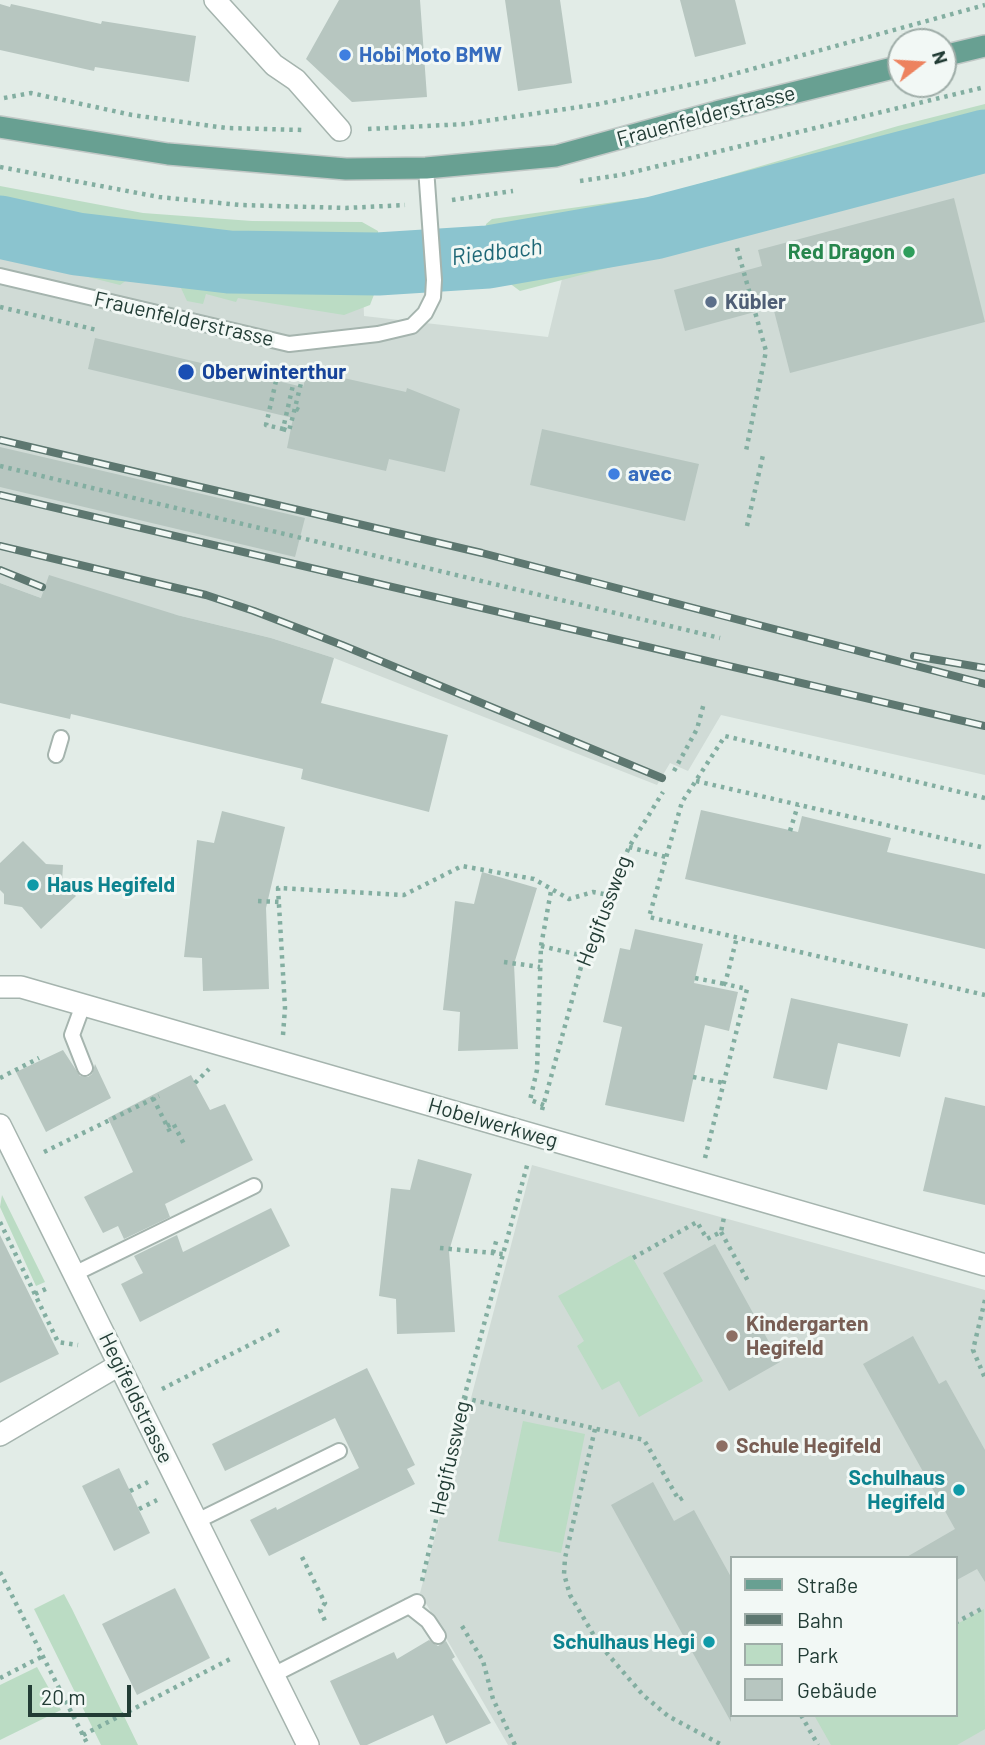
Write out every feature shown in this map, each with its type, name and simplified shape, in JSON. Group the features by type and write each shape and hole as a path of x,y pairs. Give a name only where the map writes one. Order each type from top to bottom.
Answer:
{"main road":[{"path":"957,53 985,46"},
{"name":"Frauenfelderstrasse","path":"0,127 168,155 346,169 426,168 556,156 716,112 887,69"}],"street":[{"path":"215,0 274,65 296,80 340,131"},
{"name":"Hobelwerkweg","path":"0,987 21,987 985,1265"},
{"name":"Hegifeldstrasse","path":"0,1125 308,1745"},
{"path":"0,1435 119,1365"}],"lane":[{"name":"Frauenfelderstrasse","path":"0,276 289,344 378,334 412,327 425,313 433,297 426,168"},
{"path":"57,755 61,738"},
{"path":"83,1005 72,1035 85,1068"},
{"path":"74,1274 254,1186"},
{"path":"197,1521 339,1451"},
{"path":"273,1675 413,1604 438,1636"}],"path":[{"path":"0,98 31,93 132,115 226,128 340,131 465,124 599,104 712,80 985,5"},
{"path":"570,183 621,175 985,87"},
{"path":"0,167 159,197 240,205 346,208"},
{"path":"506,192 518,190"},
{"path":"737,248 766,351 746,451"},
{"path":"0,307 97,330"},
{"path":"276,380 266,425 289,430 297,409 302,379"},
{"path":"283,429 293,385"},
{"path":"747,526 763,455"},
{"path":"0,466 720,638"},
{"path":"674,771 697,729 704,702"},
{"path":"985,798 725,736 682,802 649,917 985,995"},
{"path":"696,781 985,848"},
{"name":"Hegifussweg","path":"540,1118 584,956 629,847 663,792"},
{"path":"790,831 798,804"},
{"path":"629,847 666,857"},
{"path":"278,1061 283,1043 285,1008 278,888 404,895 462,866 534,879 569,899 593,892 609,895"},
{"path":"544,1105 530,1100 537,1070 541,946 551,891"},
{"path":"258,901 279,902"},
{"path":"725,984 737,937"},
{"path":"541,946 584,956"},
{"path":"504,962 540,967"},
{"path":"695,978 747,989 699,1182"},
{"path":"0,1079 39,1058"},
{"path":"195,1083 216,1062"},
{"path":"693,1077 724,1083"},
{"path":"37,1156 156,1097 172,1136"},
{"path":"167,1126 173,1123 185,1146"},
{"name":"Hegifussweg","path":"413,1604 464,1398 529,1158"},
{"path":"725,1213 721,1232 749,1283"},
{"path":"0,1222 35,1294 41,1314 58,1342 84,1346"},
{"path":"633,1258 697,1222 706,1240 721,1232"},
{"path":"493,1252 497,1238"},
{"path":"440,1248 503,1254"},
{"path":"35,1294 54,1285"},
{"path":"985,1300 973,1350 985,1378"},
{"path":"155,1393 279,1330"},
{"path":"464,1398 645,1440 679,1500 686,1496"},
{"path":"595,1429 565,1558 564,1574 570,1595 599,1644 643,1695 668,1716 722,1745"},
{"path":"130,1492 151,1481"},
{"path":"139,1509 160,1498"},
{"path":"302,1557 325,1603 320,1610 336,1643"},
{"path":"0,1572 88,1745"},
{"path":"413,1604 455,1614 483,1661 493,1699 515,1745"},
{"path":"957,1622 985,1607"},
{"path":"83,1735 238,1655"},
{"path":"0,1678 43,1656"},
{"path":"203,1662 207,1671"},
{"path":"802,1717 818,1745"}],"shaded area":[{"path":"985,141 985,775 721,715 688,771 670,763 657,785 334,658 271,638 177,615 41,598 0,583 0,251 363,287 364,316 548,337 562,279"},
{"name":"Schule Hegifeld","path":"532,1165 985,1290 985,1745 508,1745 420,1593"}],"green space":[{"path":"985,104 985,169 520,291 489,268 486,224 492,219 658,196 898,126"},
{"path":"0,186 143,213 252,221 362,222 378,231 382,274 370,305 344,315 238,298 236,302 206,294 203,304 187,301 181,288 131,277 120,285 0,255"},
{"path":"2,1195 45,1282 36,1286 0,1207"},
{"path":"631,1255 703,1381 639,1417 619,1381 602,1390 577,1346 584,1341 558,1296"},
{"path":"523,1421 585,1434 561,1553 498,1541"},
{"path":"64,1594 138,1745 101,1745 34,1609"},
{"path":"984,1609 985,1729 957,1745 831,1745 815,1717 957,1717 957,1624"},
{"path":"37,1667 61,1710 0,1740 0,1685"}],"building":[{"path":"339,0 420,0 427,97 352,102 306,59"},
{"path":"505,0 560,0 572,83 518,91"},
{"path":"680,0 735,0 746,44 695,57"},
{"path":"0,4 10,7 11,4 101,24 102,21 196,36 189,82 95,67 94,71 0,50"},
{"path":"954,198 985,322 790,373 773,307 685,331 674,290 762,266 758,250"},
{"path":"95,338 303,387 308,370 406,392 407,388 460,409 445,472 389,459 386,471 287,448 293,418 88,369"},
{"name":"avec","path":"542,429 699,464 685,521 530,485"},
{"path":"0,447 305,518 295,557 0,487"},
{"path":"49,575 177,615 271,638 334,658 321,703 448,735 429,812 301,779 303,769 71,714 70,719 0,703 0,583 41,598"},
{"path":"701,810 798,832 802,816 891,838 887,852 985,874 985,949 685,879"},
{"path":"222,811 285,827 266,908 269,989 203,991 202,958 184,957 197,840 214,843"},
{"name":"Haus Hegifeld","path":"23,841 46,864 63,865 62,882 76,896 41,929 22,907 4,904 4,894 0,890 0,863"},
{"path":"482,872 537,888 514,964 518,1049 458,1051 460,1012 443,1010 455,901 474,904"},
{"path":"635,929 703,944 694,983 738,992 729,1031 705,1025 684,1122 605,1105 622,1027 603,1022 620,948 630,950"},
{"path":"791,998 908,1024 900,1057 838,1043 827,1090 773,1078"},
{"path":"63,1050 80,1076 88,1077 92,1074 95,1064 111,1098 46,1132 16,1072"},
{"path":"191,1075 210,1110 225,1104 253,1160 165,1204 170,1217 124,1239 118,1226 103,1233 84,1197 133,1172 108,1118"},
{"path":"945,1097 985,1106 985,1205 923,1191"},
{"path":"418,1159 472,1174 449,1251 455,1332 397,1334 396,1299 379,1296 391,1188 410,1190"},
{"path":"271,1208 290,1246 140,1322 121,1284 143,1273 134,1256 177,1235 183,1252"},
{"path":"0,1235 59,1354 0,1383"},
{"name":"Kindergarten Hegifeld","path":"715,1244 780,1362 729,1391 663,1273"},
{"name":"Schulhaus Hegifeld","path":"913,1336 939,1384 946,1380 985,1450 985,1582 977,1569 957,1580 957,1556 908,1556 955,1529 863,1364"},
{"path":"367,1368 415,1465 407,1469 415,1484 269,1556 250,1520 276,1507 277,1510 359,1468 335,1418 225,1471 212,1444"},
{"path":"119,1468 150,1533 114,1551 82,1486"},
{"name":"Schulhaus Hegi","path":"653,1482 674,1521 694,1510 730,1575 731,1722 611,1505"},
{"path":"175,1588 210,1658 137,1695 102,1624"},
{"path":"429,1640 438,1646 446,1641 455,1657 452,1659 491,1723 446,1744 433,1715 367,1745 360,1745 330,1681 394,1652 397,1659"}],"waterway":[{"name":"Riedbach","path":"0,227 77,244 229,262 378,264 488,257 654,228 985,141"}],"railway":[{"path":"0,440 482,553 985,684"},
{"path":"0,495 985,726"},
{"path":"0,546 206,595 254,611 662,778"},
{"path":"0,570 42,587"},
{"path":"914,656 985,668"}],"place":[{"name":"Hobi Moto BMW","path":"345,55"},
{"name":"Red Dragon","path":"909,252"},
{"name":"Kübler","path":"711,302"},
{"name":"Oberwinterthur","path":"186,372"},
{"name":"avec","path":"614,474"},
{"name":"Haus Hegifeld","path":"33,885"},
{"name":"Kindergarten Hegifeld","path":"732,1336"},
{"name":"Schule Hegifeld","path":"722,1446"},
{"name":"Schulhaus Hegifeld","path":"959,1490"},
{"name":"Schulhaus Hegi","path":"709,1642"}]}
